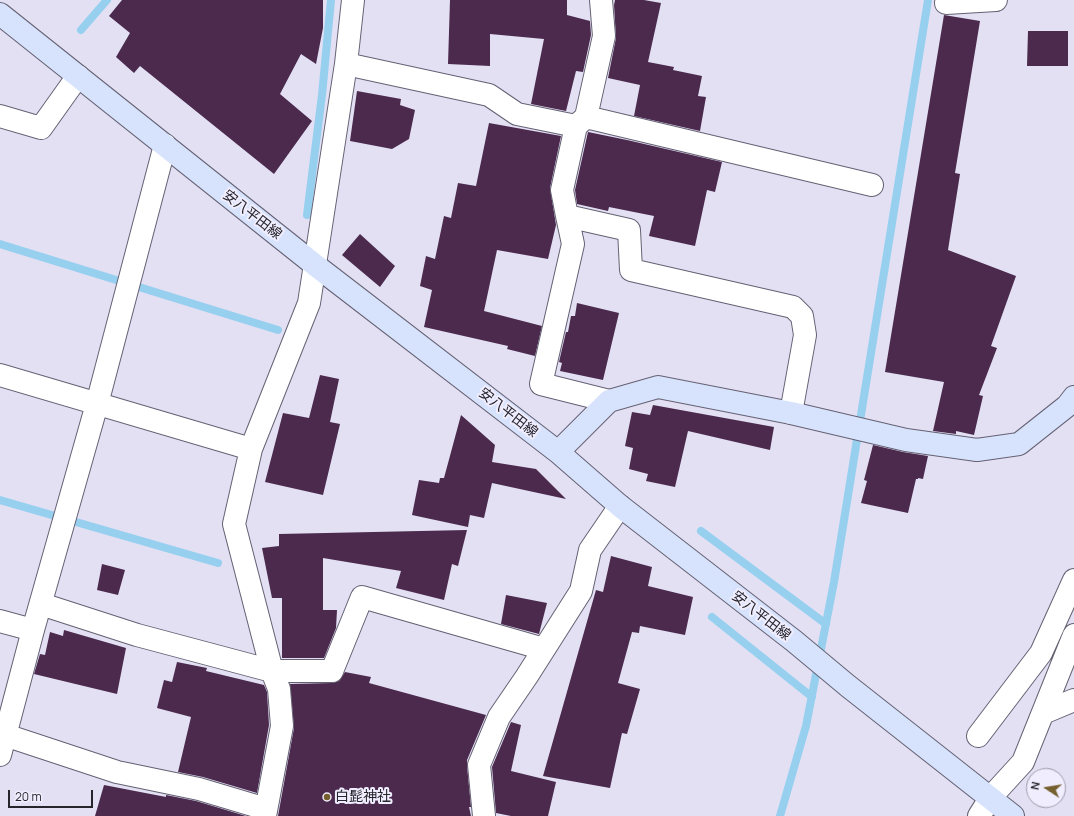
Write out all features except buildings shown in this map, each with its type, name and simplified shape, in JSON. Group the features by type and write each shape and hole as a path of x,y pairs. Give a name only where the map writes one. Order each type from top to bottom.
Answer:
{"main road":[{"name":"安八平田線","path":"0,14 316,265 558,452 620,506 794,641 848,686 991,797 1013,816"},
{"path":"558,452 609,401 658,387 791,413 906,440 977,450 1018,444 1067,406 1074,397"}],"street":[{"path":"165,145 97,404 33,630 3,745 117,772 199,789 265,813 282,726 279,689 272,671 234,524 251,449 309,303 346,64 353,0"},
{"path":"601,0 604,36 562,190 572,244 541,384 609,401"},
{"path":"946,3 996,0"},
{"path":"346,64 489,94 517,114 581,122 872,185"},
{"path":"0,116 41,128 78,76"},
{"path":"568,216 629,230 631,270 793,307 802,316 806,335 791,413"},
{"path":"0,375 251,449"},
{"path":"484,816 479,765 499,717 582,591 590,550 620,506"},
{"path":"978,736 1041,653 1074,580"},
{"path":"41,604 138,634 272,671 332,671 362,597 544,649"},
{"path":"0,620 33,630"},
{"path":"979,816 991,797 1024,762 1074,635"},
{"path":"1043,713 1074,700"}],"waterway":[{"path":"81,30 107,0"},
{"path":"307,215 322,95 331,0"},
{"path":"780,816 806,726 834,582 928,0"},
{"path":"0,244 278,330"},
{"path":"0,500 218,563"},
{"path":"701,531 826,624"},
{"path":"712,617 812,697"}],"place":[{"name":"白髭神社","path":"327,797"}]}
